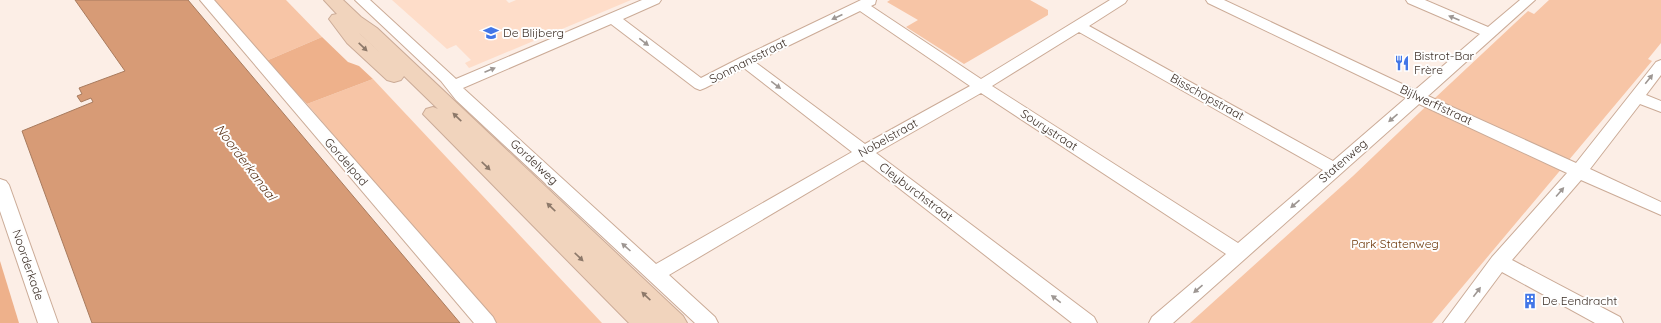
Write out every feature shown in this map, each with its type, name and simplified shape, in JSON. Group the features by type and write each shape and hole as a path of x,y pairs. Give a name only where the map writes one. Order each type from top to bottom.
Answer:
{"main road":[{"path":"318,0 345,26 366,50 646,323"},
{"name":"Gordelweg","path":"333,0 354,21 370,32 398,61 674,323"}],"street":[{"name":"Gordelpad","path":"207,0 486,323"},
{"name":"Gordelweg","path":"362,0 454,86 462,96 708,323"},
{"path":"454,86 654,0"},
{"name":"Nobelstraat","path":"655,274 864,152 981,86 1120,0"},
{"name":"Bijlwerffstraat","path":"1213,0 1417,97 1580,170 1661,209"},
{"path":"1412,0 1490,33"},
{"name":"Statenweg","path":"1159,323 1528,0"},
{"name":"Sonmansstraat","path":"613,18 700,84 867,3"},
{"name":"Sourystraat","path":"867,3 981,86 1240,253"},
{"name":"Bisschopstraat","path":"1079,26 1335,169"},
{"name":"Cleyburchstraat","path":"745,61 1087,323"},
{"path":"1453,323 1500,262 1580,170 1661,65"},
{"path":"1636,96 1661,106"},
{"name":"Noorderkade","path":"0,185 48,323"},
{"path":"1500,262 1613,323"}],"shaded area":[{"name":"De Blijberg","path":"392,0 506,0 509,3 516,0 631,0 469,68 465,63 471,60 456,45 447,49"},
{"path":"322,37 348,62 359,66 373,79 307,104 266,61"},
{"path":"0,261 19,323 0,323"}],"green space":[{"path":"214,0 286,0 322,37 266,61"},
{"path":"890,0 1030,0 1048,10 1048,15 964,64 906,27 918,20 887,2"},
{"name":"Park Statenweg","path":"1549,0 1661,0 1661,43 1648,59 1652,61 1432,323 1190,323 1353,176 1528,11 1534,14"},
{"path":"373,79 602,323 494,323 307,104"}],"water":[{"name":"Noorderkanaal","path":"75,0 188,0 460,323 92,323 22,131 93,102 91,98 81,102 77,96 82,94 79,88 125,71"}],"place":[{"name":"De Blijberg","path":"491,33"},
{"name":"Bistrot-Bar Frère","path":"1402,63"},
{"name":"De Eendracht","path":"1530,301"}]}
